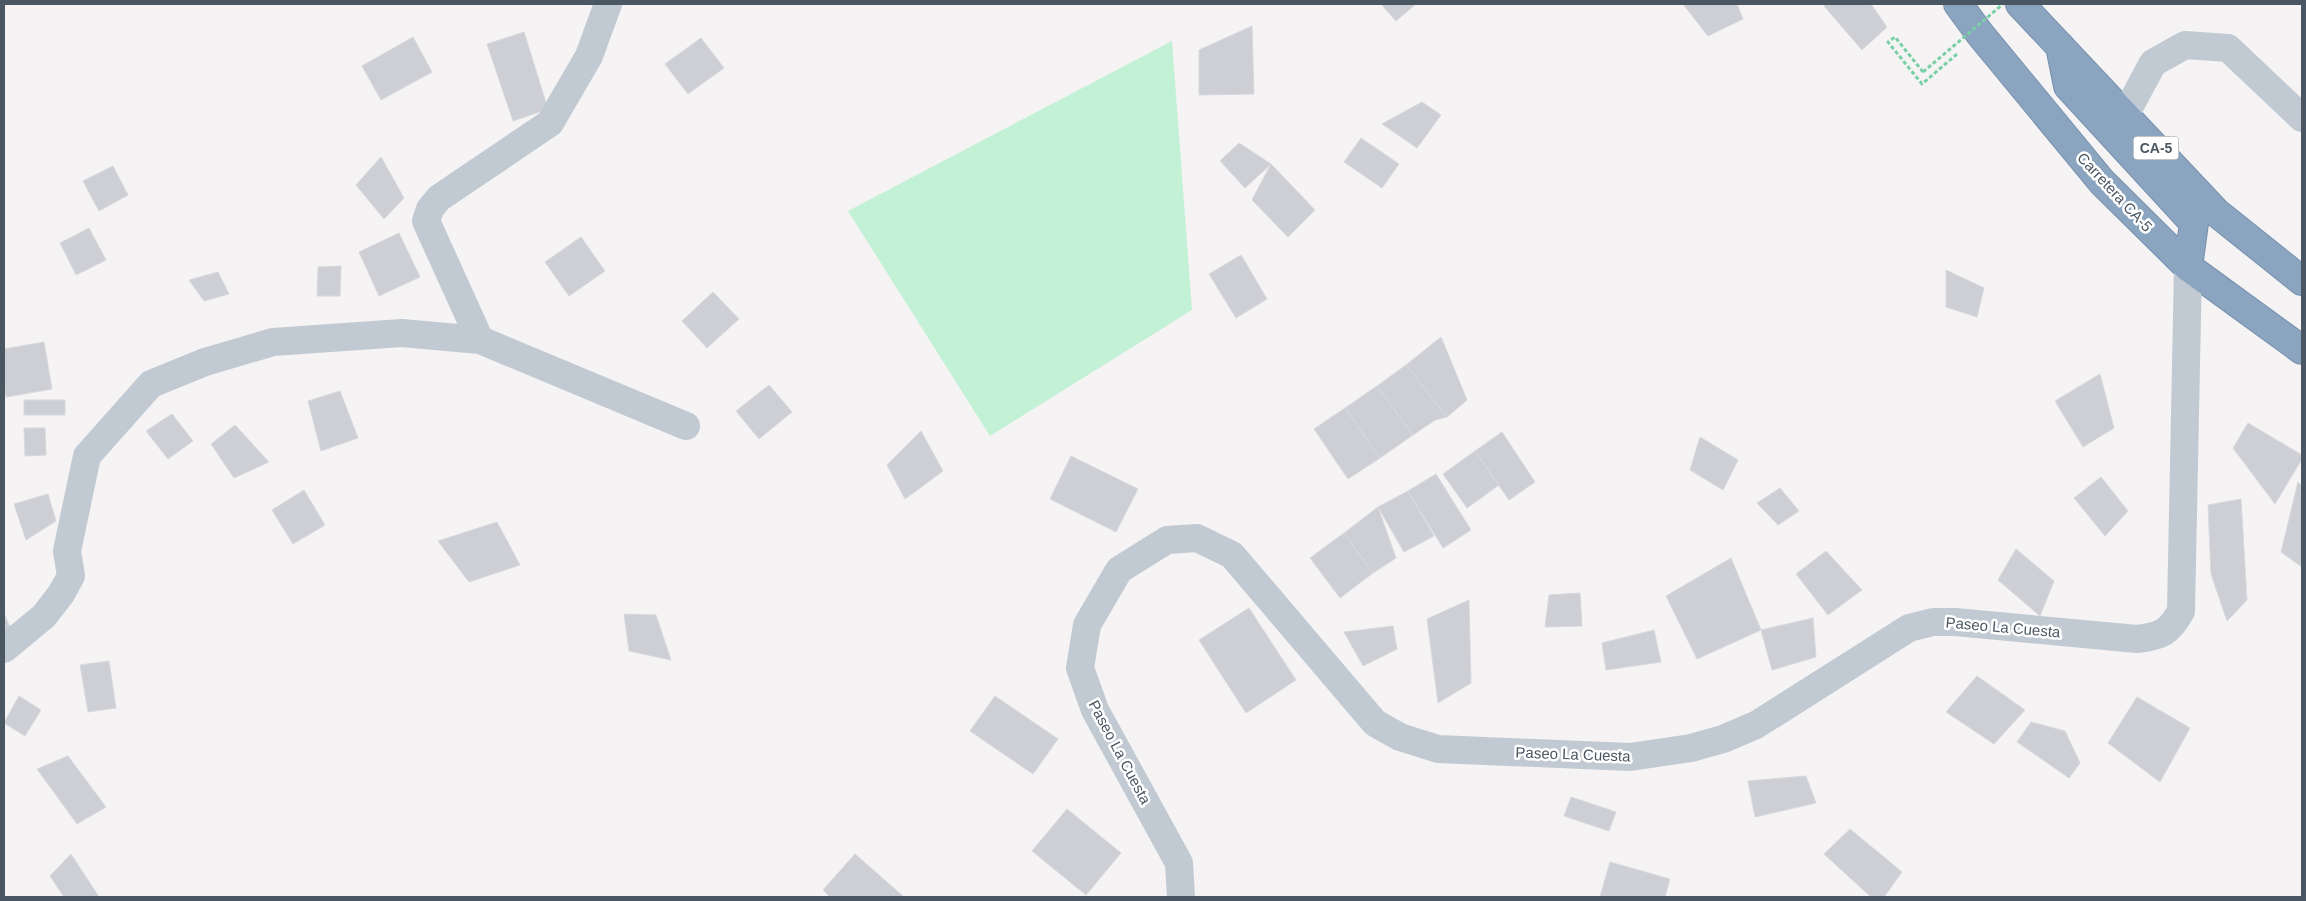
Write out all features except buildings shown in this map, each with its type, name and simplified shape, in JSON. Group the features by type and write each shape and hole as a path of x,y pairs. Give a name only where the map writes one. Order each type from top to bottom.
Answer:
{"highway":[{"name":"Carretera CA-5","path":"1958,4 1980,34 2102,182 2188,266 2302,350"},
{"name":"CA-5","path":"2020,4 2217,213 2302,281"},
{"path":"2060,46 2068,86 2194,223 2188,266"}],"street":[{"path":"480,340 426,221 430,209 438,198 550,123 589,56 608,4"},
{"path":"2125,114 2153,63 2185,45 2228,48 2302,118"},
{"name":"Paseo La Cuesta","path":"1181,897 1179,862 1095,710 1080,668 1087,625 1119,570 1167,540 1197,538 1232,555 1375,723 1400,737 1438,748 1630,757 1691,748 1723,739 1756,725 1909,628 1933,622 1955,622 2137,639 2158,636 2173,627 2181,611 2188,266"},
{"path":"4,649 44,616 61,594 71,576 67,551 88,456 151,384 205,362 273,342 402,333 480,340 686,426"}],"path":[{"path":"1980,34 1922,84 1888,42 1895,37 1923,72 2004,4"}],"green space":[{"path":"1172,41 1192,310 990,436 848,211"}]}
